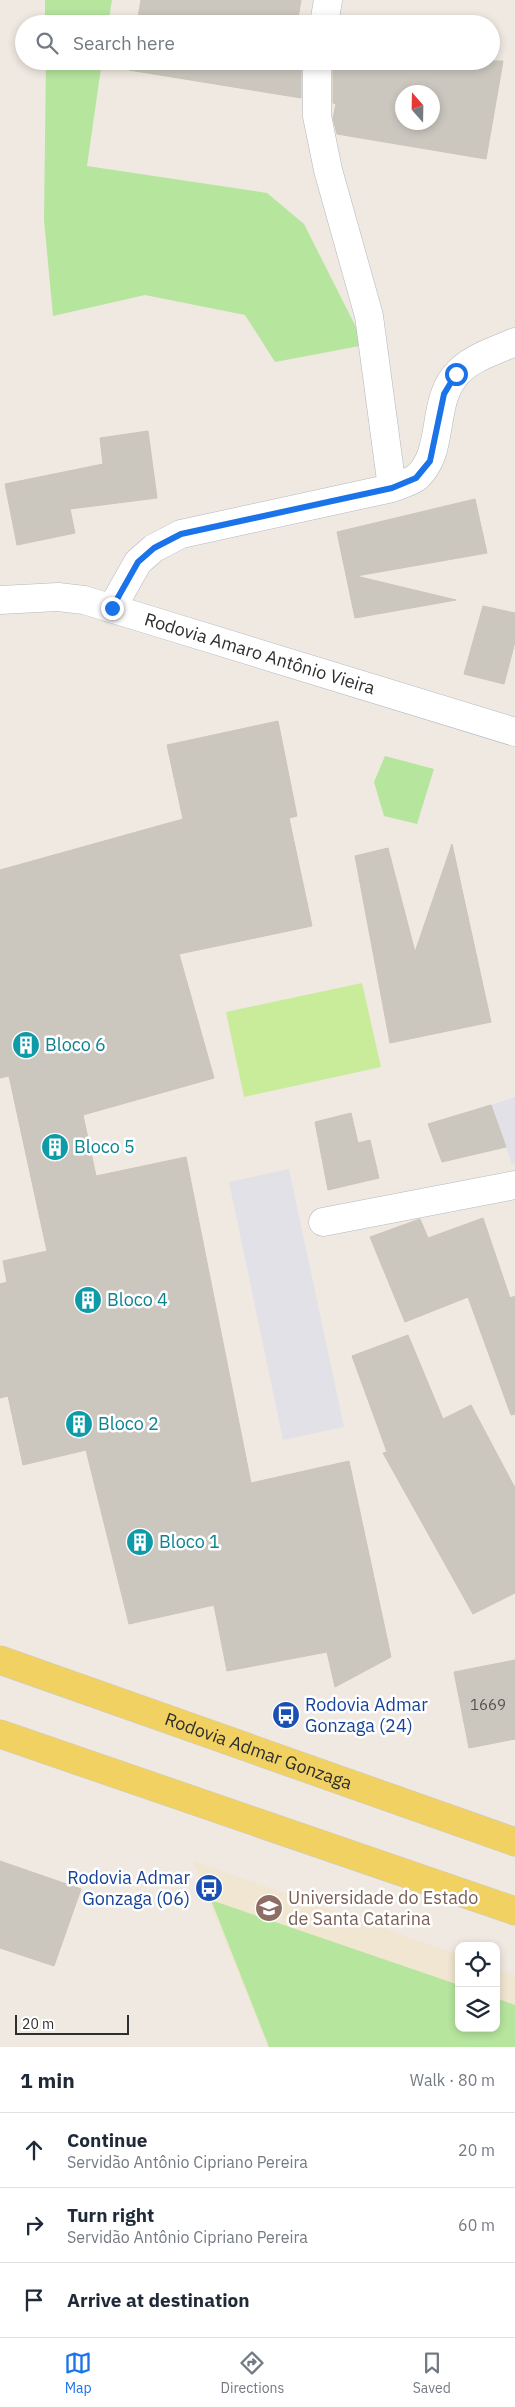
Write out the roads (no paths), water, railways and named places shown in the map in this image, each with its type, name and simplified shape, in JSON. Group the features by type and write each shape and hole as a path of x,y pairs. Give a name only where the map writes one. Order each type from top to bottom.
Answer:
{"main road":[{"name":"Rodovia Admar Gonzaga","path":"0,1660 515,1842"},
{"path":"0,1734 515,1911"}],"street":[{"path":"326,15 328,0"},
{"path":"317,70 317,116 328,170 369,316 392,488"},
{"path":"112,608 138,562 154,548 181,534 392,488 416,478 430,461 444,394 456,374 476,359 515,342"},
{"name":"Rodovia Amaro Antônio Vieira","path":"0,600 58,597 84,600 515,732"},
{"path":"323,1222 515,1185"}],"place":[{"name":"Bloco 6","path":"26,1045"},
{"name":"Bloco 5","path":"55,1147"},
{"name":"Bloco 4","path":"88,1300"},
{"name":"Bloco 2","path":"79,1424"},
{"name":"Bloco 1","path":"140,1542"},
{"name":"Rodovia Admar Gonzaga (24)","path":"286,1715"},
{"name":"Rodovia Admar Gonzaga (06)","path":"209,1888"},
{"name":"Universidade do Estado de Santa Catarina","path":"269,1908"}]}
